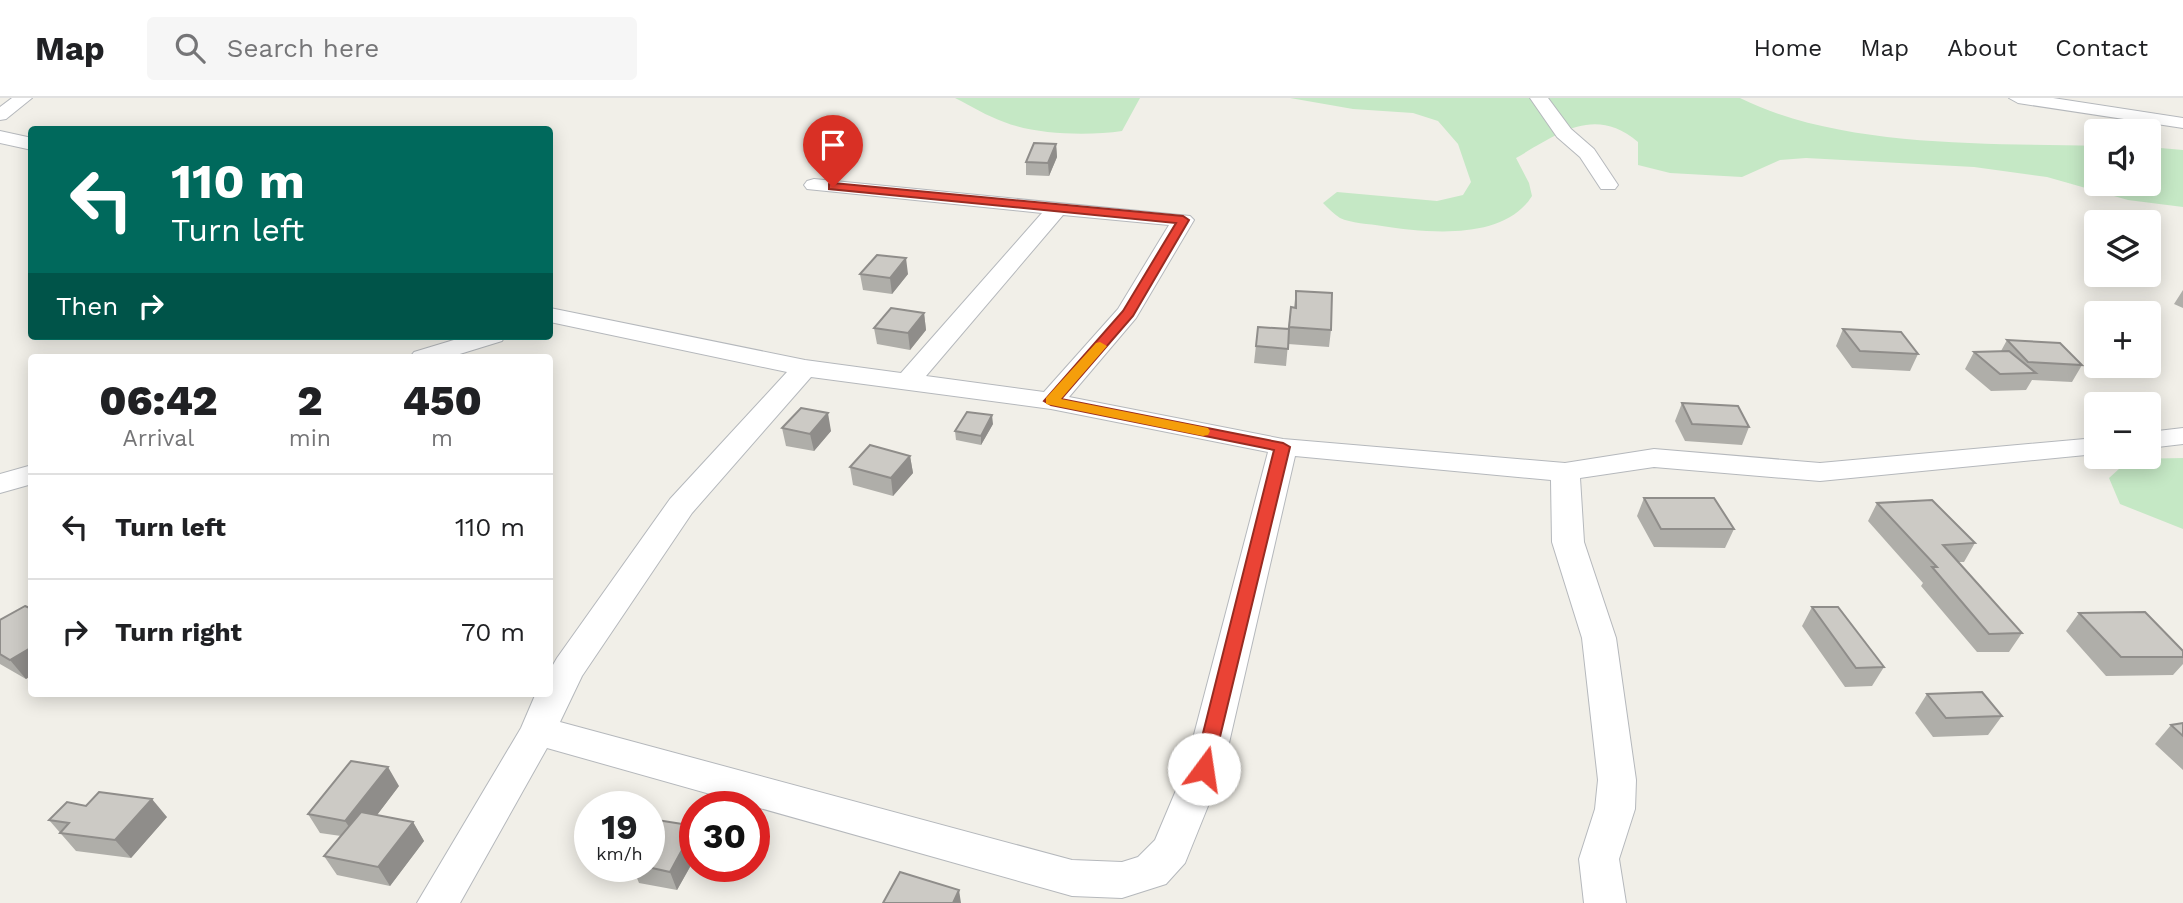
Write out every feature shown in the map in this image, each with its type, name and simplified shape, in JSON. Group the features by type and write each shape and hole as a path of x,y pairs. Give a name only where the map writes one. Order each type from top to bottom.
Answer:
{"street":[{"path":"0,115 23,98"},
{"path":"1539,98 1564,133 1587,153 1608,185"},
{"path":"2018,98 2183,122"},
{"path":"0,136 28,143"},
{"path":"814,185 1183,220 1128,313 1051,401"},
{"path":"907,382 1058,208"},
{"path":"553,317 805,368 1051,401 1283,447 1565,472 1654,458 1820,472 2084,447"},
{"path":"433,354 480,340"},
{"path":"553,695 569,667 681,506 805,368"},
{"path":"2161,439 2183,436"},
{"path":"538,731 1072,878 1122,880 1151,871 1171,851 1204,769 1283,447"},
{"path":"1565,472 1568,542 1599,638 1617,780 1615,809 1599,859 1605,903"},
{"path":"0,484 28,475"},
{"path":"439,903 538,731 552,697"}],"green space":[{"path":"955,98 1140,98 1122,131 1079,134 1031,130 1017,126 991,117"},
{"path":"1290,98 1740,98 1780,114 1823,126 1868,134 1961,143 2084,146 2084,188 2047,177 1974,167 1806,158 1780,160 1742,177 1670,173 1638,165 1638,142 1622,131 1591,124 1561,133 1516,158 1529,183 1532,196 1519,210 1503,221 1464,230 1401,229 1344,220 1323,203 1337,192 1437,201 1463,195 1471,182 1458,144 1438,121 1413,113 1353,109"},
{"path":"2161,148 2183,150 2183,207 2114,196 2161,196"},
{"path":"2161,458 2183,458 2183,529 2120,504 2109,478 2119,469 2161,469"}],"building":[{"path":"1034,143 1056,144 1048,163 1026,162"},
{"path":"877,255 906,258 890,278 860,274"},
{"path":"1296,291 1332,293 1331,330 1289,327 1291,307 1296,308"},
{"path":"891,308 924,313 908,333 874,328"},
{"path":"1258,327 1289,329 1288,349 1256,346"},
{"path":"1843,329 1901,332 1918,354 1860,351"},
{"path":"2007,340 2060,343 2082,365 2028,362"},
{"path":"2009,351 2036,373 2000,374 1974,352"},
{"path":"1682,403 1738,406 1749,427 1692,424"},
{"path":"801,408 828,413 810,434 782,428"},
{"path":"967,412 992,415 981,436 955,431"},
{"path":"870,445 910,456 891,478 850,467"},
{"path":"1644,498 1714,498 1734,529 1661,529"},
{"path":"1932,500 1975,543 1943,545 2022,633 1989,634 1932,567 1937,567 1877,503"},
{"path":"25,606 28,607 28,649 10,660 0,654 0,620"},
{"path":"1812,607 1838,607 1884,667 1856,668"},
{"path":"2145,612 2183,651 2183,657 2121,657 2079,613"},
{"path":"1982,692 2002,716 1946,718 1927,694"},
{"path":"2183,723 2183,736 2171,725"},
{"path":"351,761 388,767 345,821 308,814"},
{"path":"99,792 152,799 115,840 60,833 69,823 49,820 67,802 86,806"},
{"path":"361,812 413,822 378,867 324,856"},
{"path":"665,821 679,823 679,855 670,872 665,871"},
{"path":"900,872 959,890 953,903 883,903"}],"slow traffic":[{"path":"1100,346 1051,401 1203,431"}],"route":[{"path":"833,187 1183,220 1128,313 1051,401 1283,447 1204,769"}]}
